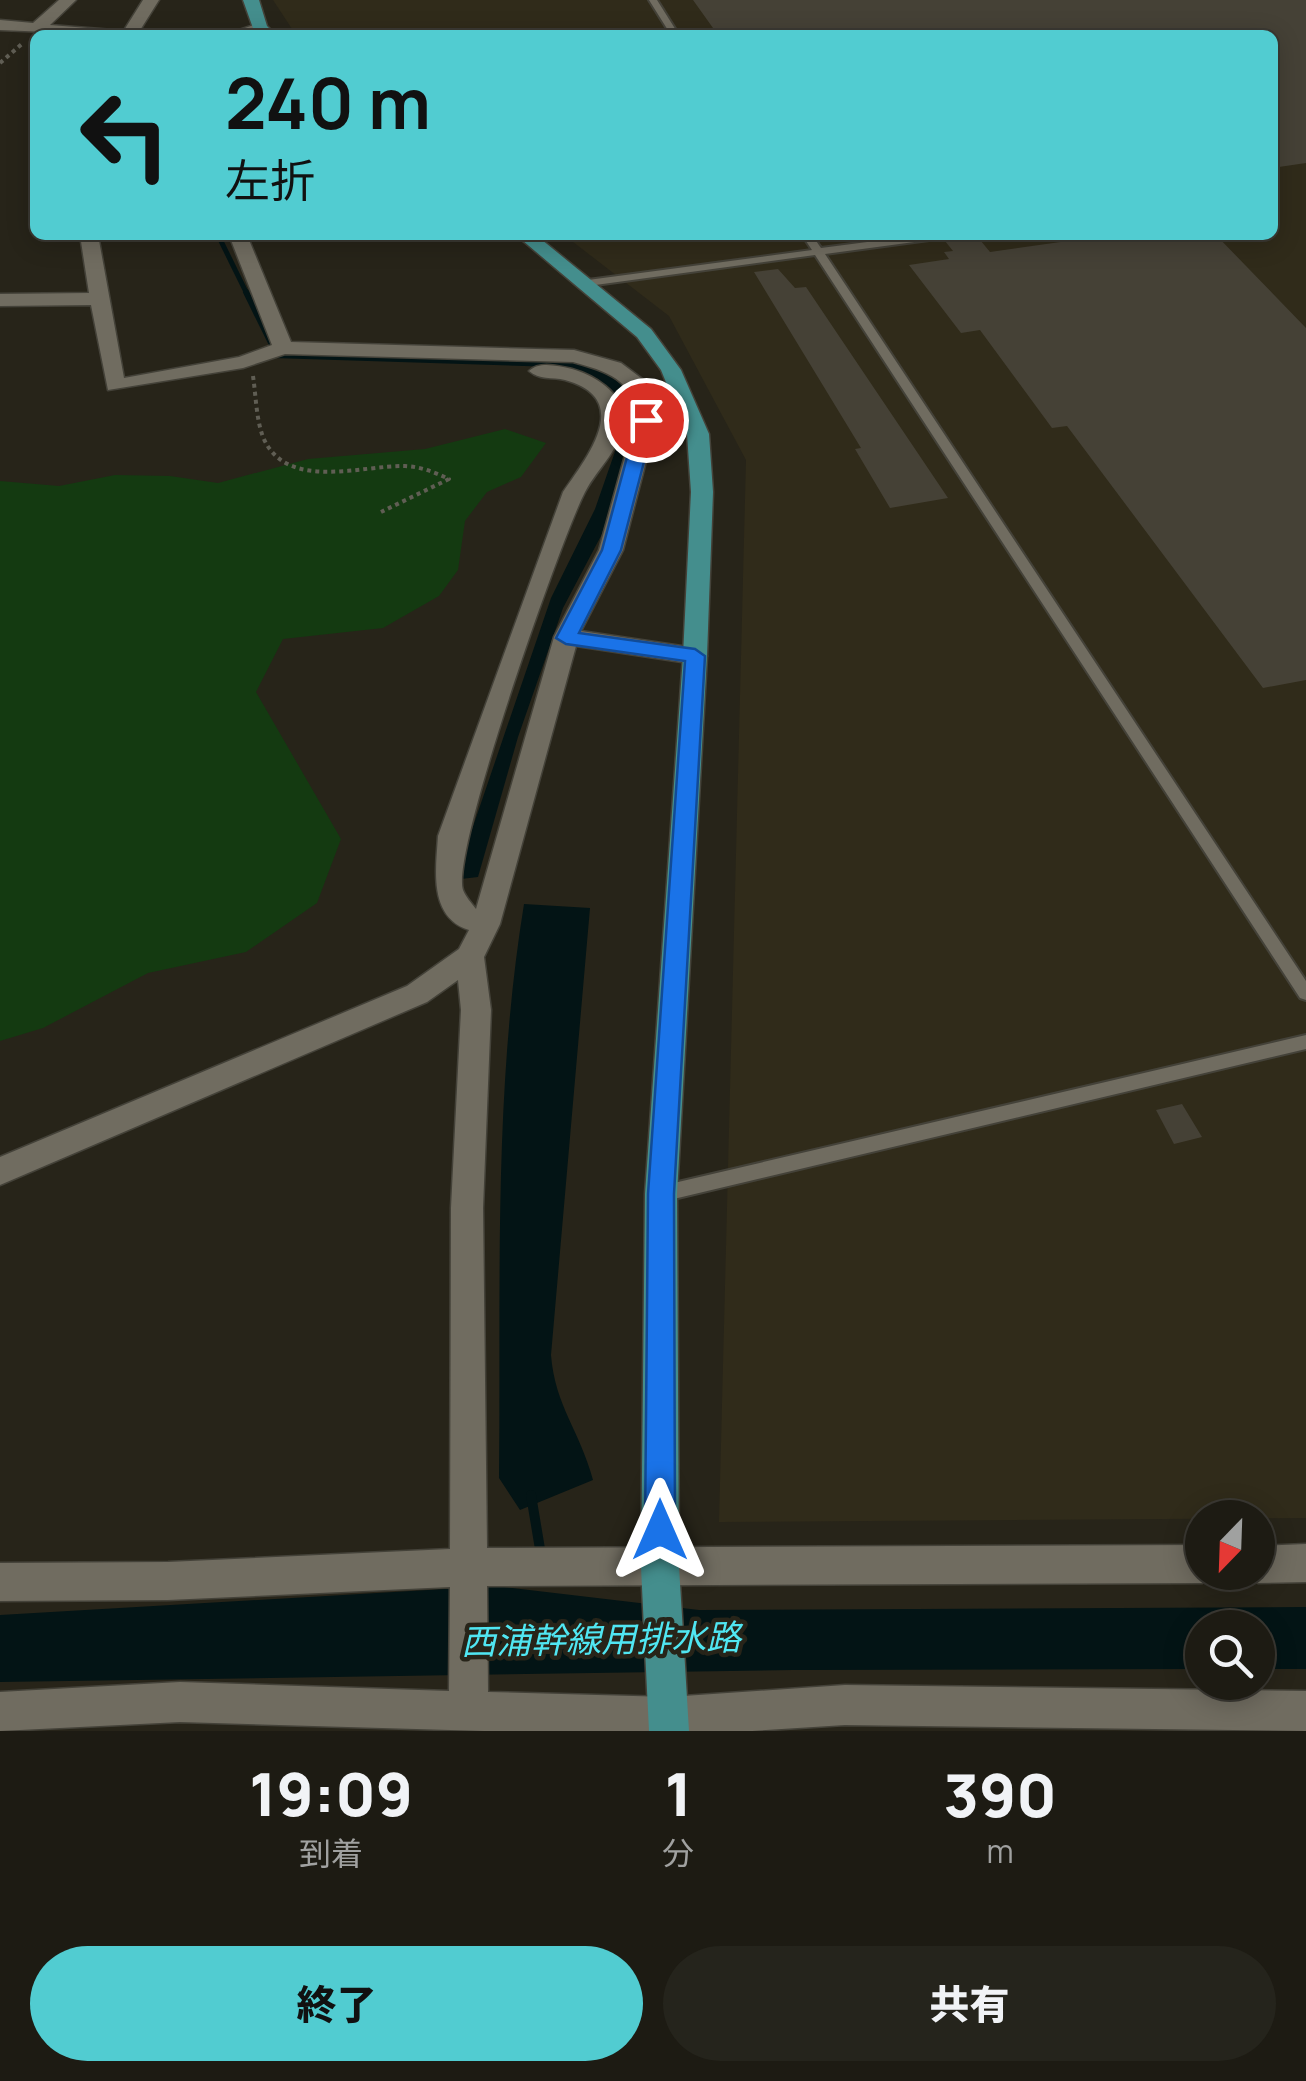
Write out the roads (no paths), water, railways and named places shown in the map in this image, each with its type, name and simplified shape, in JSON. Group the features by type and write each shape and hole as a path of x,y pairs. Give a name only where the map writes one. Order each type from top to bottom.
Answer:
{"main road":[{"path":"250,0 264,30"},
{"path":"532,240 644,333 672,370 698,434 702,492 695,656 661,1194 662,1580 668,1712"}],"street":[{"path":"39,26 68,0"},
{"path":"132,30 151,0"},
{"path":"0,24 72,30"},
{"path":"90,240 115,386 247,363 570,372 595,386 609,403 613,414 608,442 574,492 498,696 452,836 448,891 468,918 486,924"},
{"path":"240,240 283,348"},
{"path":"0,300 98,299"},
{"path":"0,1171 418,994 470,957 486,924 566,638 612,550 646,420 646,402 638,385 614,367 595,360 541,352 283,348 247,363"},
{"path":"566,638 695,656"},
{"path":"469,1694 472,1573 468,1208 476,1010 470,957"},
{"path":"1275,1564 1306,1563"},
{"path":"0,1582 472,1573 662,1580 1185,1565"},
{"path":"0,1712 180,1702 469,1694 668,1712 844,1705 1256,1721 1306,1711"}],"lane":[{"path":"652,0 673,30"},
{"path":"810,240 1306,994"},
{"path":"588,283 909,240"},
{"path":"661,1194 1306,1042"}],"water":[{"path":"286,354 570,361 612,378 633,402 637,414 602,534 563,608 518,737 478,877 461,879 467,844 551,598 595,509 626,420 624,405 598,379 555,367 273,358"},
{"path":"524,904 590,908 551,1355 557,1389 593,1480 520,1510 499,1478 500,1263 507,1047"},
{"name":"西浦幹線用排水路","path":"496,1586 699,1610 1306,1607 1306,1669 1275,1669 1275,1610 1185,1610 1185,1669 793,1670 0,1682 0,1615"}],"waterway":[{"path":"220,240 247,294"},
{"path":"246,292 276,353"},
{"path":"531,1495 541,1555"}]}
